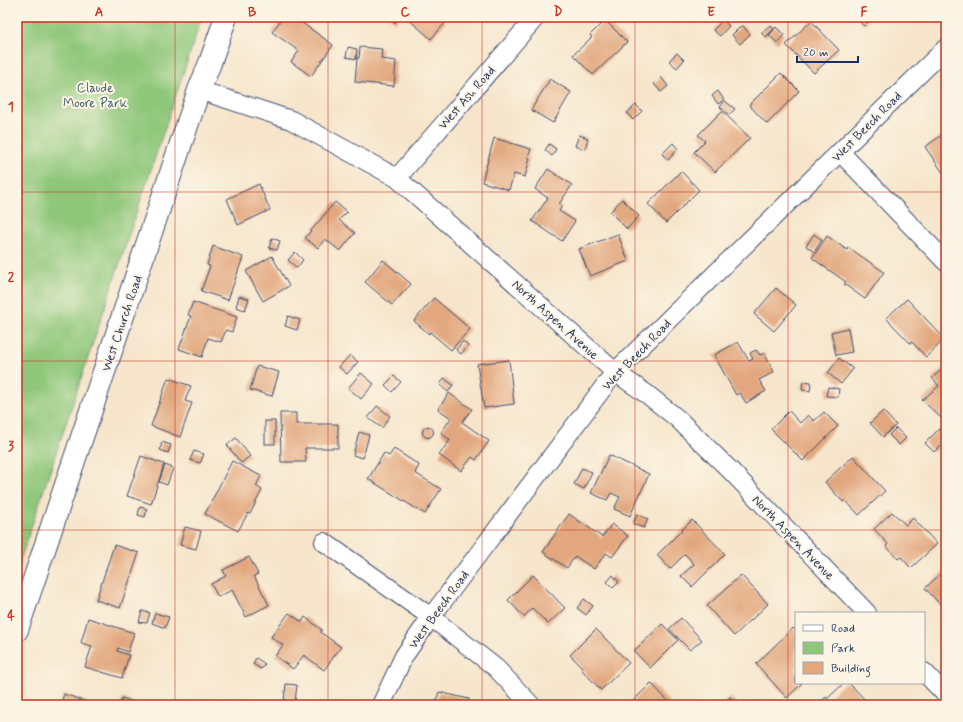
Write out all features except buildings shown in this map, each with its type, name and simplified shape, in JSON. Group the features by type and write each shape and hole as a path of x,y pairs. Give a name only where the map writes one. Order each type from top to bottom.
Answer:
{"main road":[{"name":"West Church Road","path":"17,630 199,90 226,17"}],"street":[{"name":"West Ash Road","path":"397,178 536,17"},
{"name":"West Beech Road","path":"381,705 404,656 431,617 615,372 946,48"},
{"name":"North Aspen Avenue","path":"199,90 291,120 397,178 615,372 648,395 678,419 731,471 866,612"},
{"path":"840,152 946,262"},
{"path":"324,542 431,617 496,668 531,705"},
{"path":"925,673 946,695"}],"green space":[{"name":"Claude Moore Park","path":"17,17 202,17 17,570"}]}
